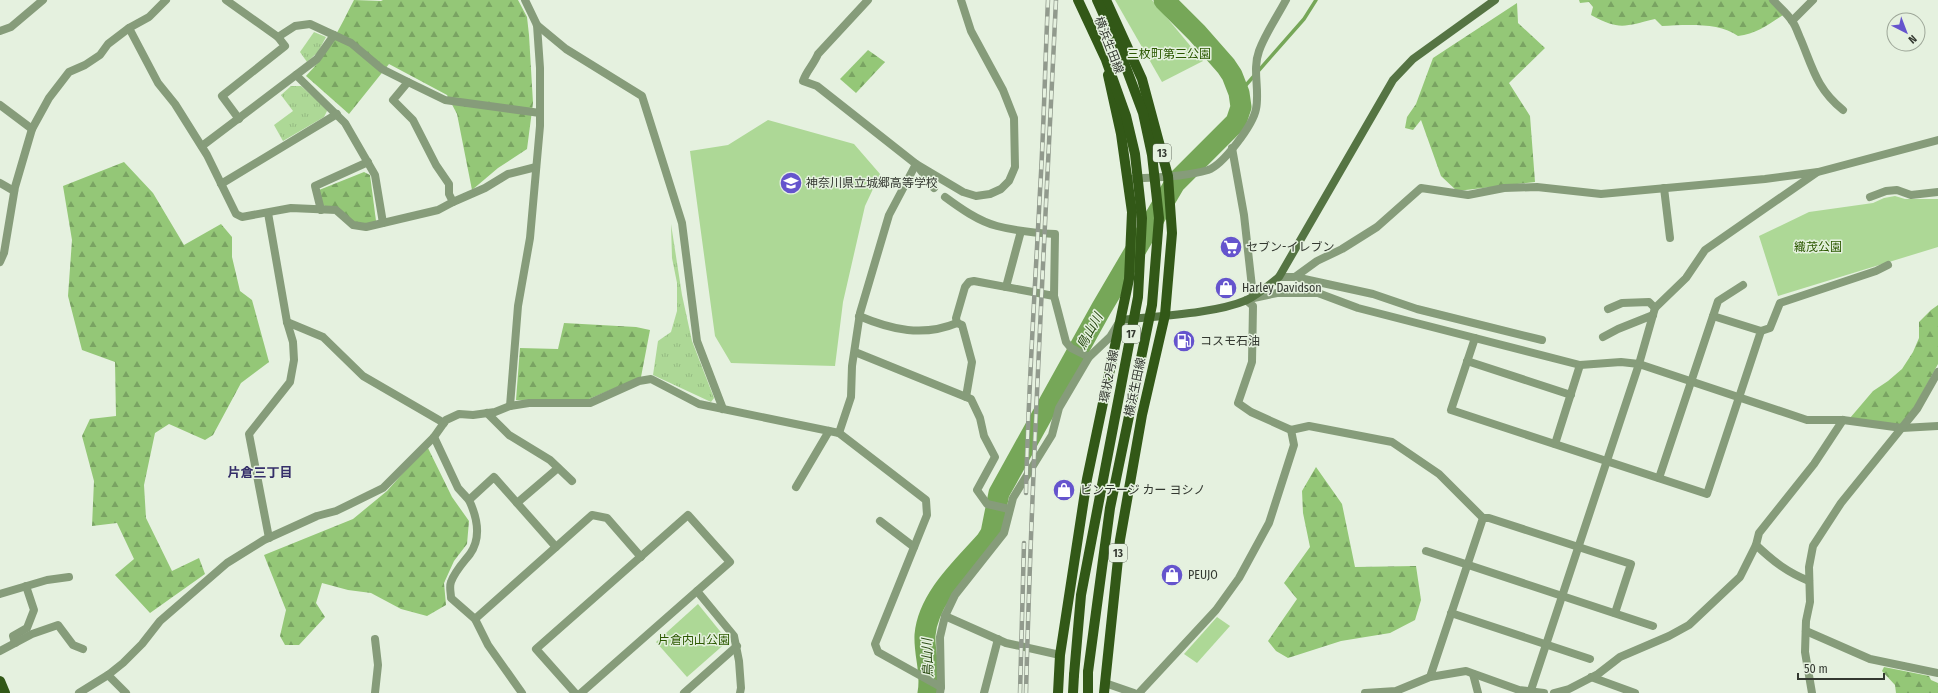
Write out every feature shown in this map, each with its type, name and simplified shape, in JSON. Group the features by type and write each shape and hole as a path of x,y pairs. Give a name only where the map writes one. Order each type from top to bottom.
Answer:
{"main road":[{"name":"横浜生田線","path":"1058,693 1060,655 1087,479 1121,320 1128,278 1132,212 1121,134 1107,70 1077,0"},
{"name":"環状2号線","path":"1073,693 1081,596 1138,297 1142,218 1135,154 1126,116 1106,60 1077,0"},
{"name":"17","path":"1088,693 1088,672 1110,508 1152,305 1159,218 1152,155 1143,113 1119,49 1096,0"},
{"name":"横浜生田線","path":"1105,688 1120,540 1142,415 1164,315 1172,234 1168,176 1142,78 1106,0"},
{"path":"0,681 5,693"}],"street":[{"path":"0,31 11,27 43,0"},
{"path":"0,262 4,253 14,191 32,129 49,98 69,72 85,65 100,55 108,44 129,28 149,17 166,0"},
{"path":"226,0 278,37 285,46 222,96 239,118"},
{"path":"510,406 518,306 530,238 540,113 540,68 537,25 525,0"},
{"path":"868,0 818,54 816,60 806,71 803,81 818,86 916,164 963,192 976,196 990,194 1001,189 1009,181 1015,167 1014,118 1003,90 971,31 961,0"},
{"path":"1128,180 1168,176 1210,169 1232,148 1249,127 1256,110 1256,72 1259,52 1286,0"},
{"path":"1250,298 1280,277 1393,80 1413,59 1495,0"},
{"path":"1773,0 1792,21 1815,76 1829,99 1843,110"},
{"path":"1792,21 1812,0"},
{"path":"278,37 295,26 310,24 351,43 382,69 445,100 540,113"},
{"path":"537,25 566,49 642,96 682,222 697,341 723,409"},
{"path":"129,28 158,83 175,104 202,146 236,214 242,217 291,208 336,210 353,225 366,228 438,210 485,188 508,174 536,167"},
{"path":"202,146 317,59 334,36"},
{"path":"296,75 345,123 368,162 375,175 383,224"},
{"path":"408,82 393,100 413,120 436,165 449,184 449,194 453,202"},
{"path":"0,105 32,129"},
{"path":"220,184 336,114"},
{"path":"1295,277 1317,261 1342,249 1377,227 1420,188 1468,195 1504,188 1537,187 1601,194 1765,179 1818,172 1938,140"},
{"path":"1232,148 1244,215 1250,298 1253,306 1252,362 1238,403 1252,412 1291,430 1309,426 1392,442 1439,474 1483,518 1489,518 1631,564 1615,613"},
{"path":"320,210 315,186 368,162"},
{"path":"916,164 934,188"},
{"path":"839,433 851,397 859,316 889,215 916,164"},
{"path":"1603,337 1654,312 1686,278 1705,250 1818,172"},
{"path":"0,183 14,191"},
{"path":"1664,188 1670,238"},
{"path":"1870,197 1886,191 1897,190 1911,195 1938,192"},
{"path":"945,197 963,210 995,226 1021,231 1055,234 1054,296 1066,342 1071,348 1089,357"},
{"path":"268,213 287,322 293,342 294,360 290,382 249,434 269,538"},
{"path":"1006,287 1021,231"},
{"path":"1714,316 1761,331 1770,328 1780,304 1876,271 1888,265"},
{"path":"1280,277 1295,277 1373,294 1417,310 1542,340"},
{"path":"957,323 956,318 965,287 969,282 974,281 1054,296"},
{"path":"1659,478 1718,301 1743,285"},
{"path":"941,690 940,638 945,616 955,595 1004,533 1009,509 1019,486 1052,435 1060,408 1089,357 1110,337 1121,320 1213,309 1250,298 1277,293 1318,293 1358,308 1580,365 1621,362 1639,364 1807,420 1844,420 1902,428 1938,426"},
{"path":"1530,692 1639,364 1654,312 1649,302 1629,302 1608,309"},
{"path":"859,316 885,327 902,330 921,331 948,327 957,323"},
{"path":"287,322 323,337 363,376 444,423"},
{"path":"957,323 962,325 972,362 966,397"},
{"path":"1475,338 1451,410 1707,494 1761,331"},
{"path":"855,352 971,399 980,418 984,436 995,457 977,490 987,504 1009,509"},
{"path":"1467,361 1571,395"},
{"path":"1555,444 1580,365"},
{"path":"1812,693 1805,652 1810,602 1809,567 1813,546 1841,503 1917,409 1938,372"},
{"path":"79,693 108,676 142,644 160,621 227,563 269,538 317,516 336,511 382,488 434,437 444,423 459,414 473,415 487,413 510,406 529,403 590,403 639,381 651,379 699,404 839,433 926,500 927,515 875,644 878,652 932,682 941,690"},
{"path":"487,413 509,435 550,460 572,481"},
{"path":"1554,693 1569,689 1591,677 1620,657 1669,636 1690,625 1701,615 1740,577 1756,545 1759,534 1814,464 1844,420"},
{"path":"1139,693 1216,610 1239,578 1269,523 1294,445 1291,430"},
{"path":"796,487 829,431"},
{"path":"434,437 458,488 469,500 475,514 478,531 471,552 460,566 450,584 451,598 474,619 488,646 522,693"},
{"path":"517,503 558,468"},
{"path":"469,500 494,477 556,547"},
{"path":"474,619 592,515 607,518 641,556"},
{"path":"575,693 536,649 688,515 730,562 581,693"},
{"path":"1430,677 1483,518"},
{"path":"880,521 914,547"},
{"path":"1756,545 1778,565 1790,573 1809,581"},
{"path":"1426,551 1653,626"},
{"path":"0,594 47,580 69,577"},
{"path":"15,643 13,636 27,628 34,610 26,586"},
{"path":"696,591 734,636 737,646 742,688 740,693"},
{"path":"1451,613 1590,659"},
{"path":"945,616 998,639 1032,650 1060,655"},
{"path":"0,651 32,634 58,625 73,644 83,649"},
{"path":"1806,631 1870,660 1938,673"},
{"path":"375,639 378,665 375,693"},
{"path":"984,693 998,639"},
{"path":"684,693 737,646"},
{"path":"1365,693 1396,691 1430,677 1466,672 1519,690 1544,693"},
{"path":"1473,674 1478,693"},
{"path":"108,676 126,693"},
{"path":"1591,677 1635,693"},
{"path":"1105,688 1134,693"}],"green space":[{"path":"354,0 518,0 527,17 529,35 533,103 527,149 498,168 472,190 457,114 447,95 389,64 349,114 306,76 321,59"},
{"name":"三枚町第三公園","path":"1115,0 1152,0 1203,61 1162,82"},
{"path":"1579,0 1770,0 1783,15 1767,26 1738,36 1721,28 1712,26 1662,26 1655,19 1623,26 1616,25 1591,15 1593,7 1589,2 1580,3"},
{"path":"1517,3 1518,23 1545,48 1509,83 1530,116 1535,182 1457,191 1441,176 1421,120 1413,130 1405,128 1407,117 1416,104 1433,58"},
{"path":"314,32 326,37 318,52 307,62 300,52"},
{"path":"868,50 885,62 856,93 840,79"},
{"path":"291,86 301,86 326,108 327,111 324,117 283,141 274,125 293,111 281,95"},
{"path":"768,120 854,144 880,174 865,206 843,302 835,366 731,363 715,336 690,151 728,145"},
{"path":"124,162 153,193 184,245 221,224 232,237 232,257 240,291 252,300 269,362 241,383 213,435 205,440 169,424 155,433 144,485 146,518 172,571 199,558 205,574 150,613 115,575 134,559 117,523 92,526 94,481 82,436 90,419 116,416 115,362 82,350 68,296 72,240 63,186"},
{"path":"364,172 370,175 376,221 365,225 356,223 323,205 319,190"},
{"name":"織茂公園","path":"1895,196 1905,199 1938,199 1938,247 1778,296 1759,236 1809,212 1873,203 1884,198"},
{"path":"671,224 682,295 692,341 714,398 711,402 653,375 658,341 671,332 677,311 677,283 672,258"},
{"path":"1938,305 1938,364 1914,408 1900,425 1850,418 1873,391 1902,369 1913,352 1919,338 1919,322"},
{"path":"564,323 636,327 650,330 641,377 589,399 516,400 520,348 558,349"},
{"path":"427,446 452,497 469,521 467,544 454,561 444,583 446,605 427,616 401,609 371,593 348,590 322,583 316,603 325,617 299,645 285,645 280,636 286,610 264,555 353,519 387,491"},
{"path":"1316,467 1342,504 1355,567 1416,566 1421,600 1415,620 1390,633 1341,641 1288,658 1276,651 1268,641 1297,599 1284,583 1310,547 1303,513 1302,491"},
{"name":"片倉内山公園","path":"698,604 728,641 687,677 656,642"},
{"path":"1217,617 1230,626 1197,663 1184,654"},
{"path":"1884,667 1929,676 1931,680 1938,683 1938,693 1896,693 1895,685 1882,671"}],"waterway":[{"name":"鳥山川","path":"928,693 929,671 925,635 933,608 957,572 986,541 991,533 999,493 1101,309 1175,183 1236,122 1241,107 1239,93 1232,75 1197,33 1164,0"},
{"path":"1239,93 1304,19 1316,0"}],"railway":[{"path":"1026,493 1030,379 1043,143 1048,0"},
{"path":"1026,693 1035,433 1056,0"},
{"path":"1020,693 1024,543"}],"place":[{"name":"神奈川県立城郷高等学校","path":"791,183"},
{"name":"セブン-イレブン","path":"1231,247"},
{"name":"Harley Davidson","path":"1226,288"},
{"name":"コスモ石油","path":"1184,341"},
{"name":"ビンテージ カー ヨシノ","path":"1064,490"},
{"name":"PEUJO","path":"1172,575"}],"district":[{"name":"片倉三丁目","path":"260,472"}]}
